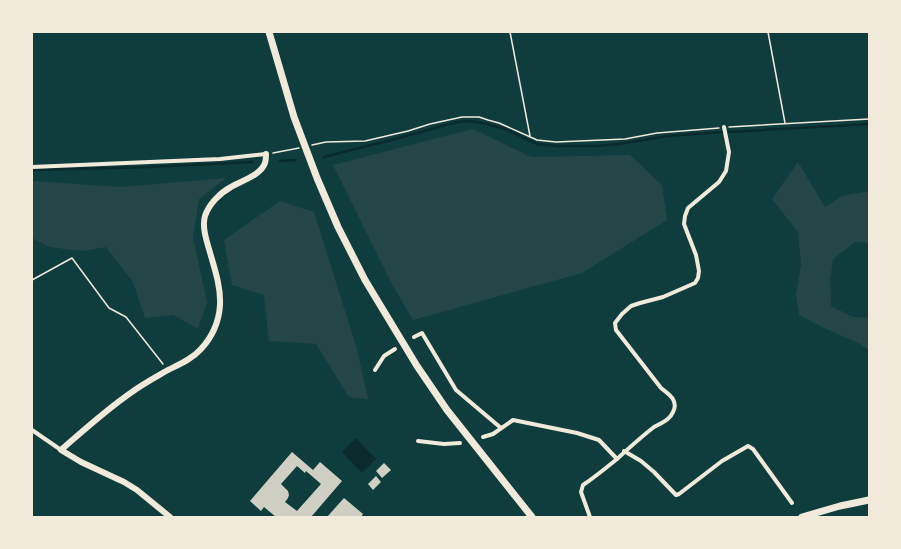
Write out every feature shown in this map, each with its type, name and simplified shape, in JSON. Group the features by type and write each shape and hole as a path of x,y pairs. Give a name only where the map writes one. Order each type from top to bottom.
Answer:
{"main road":[{"path":"270,32 294,117 305,147 338,227 365,280 416,366 447,410 532,517"},
{"path":"805,516 840,506 869,500"}],"street":[{"path":"590,517 581,492 583,486 617,459 643,435 661,422 670,418 674,411 674,401 671,395 661,388 616,330 615,322 630,306 663,297 695,283 698,278 696,256 684,224 685,216 688,208 719,182 726,171 729,152 724,127"},
{"path":"32,167 220,159 266,154 265,164 258,172 230,188 217,198 209,208 205,218 204,228 220,298 217,324 210,338 201,350 189,359 133,391 110,408 61,450"},
{"path":"414,337 422,333 456,390 502,428"},
{"path":"375,370 384,356 394,349"},
{"path":"483,437 493,434 513,420 599,440 617,459"},
{"path":"32,430 81,462 124,482 137,490 170,517"},
{"path":"418,441 444,444 460,442"},
{"path":"624,451 654,472 676,495 722,461 748,446 753,449 792,504"}],"path":[{"path":"510,32 530,136"},
{"path":"768,32 785,124"},
{"path":"266,154 326,142 365,141 462,117 479,117 499,123 537,140 556,142 625,139 657,133 724,127 869,119"},
{"path":"32,280 72,258 109,308 126,317 168,370"}],"shaded area":[{"path":"473,129 531,157 630,155 662,185 667,220 582,273 413,320 393,286 333,165"},
{"path":"798,162 825,207 842,196 869,191 869,243 855,242 833,259 830,280 831,306 853,317 869,318 869,350 858,343 799,315 796,295 801,264 798,232 772,199"},
{"path":"226,178 199,199 193,238 207,302 198,329 173,315 145,318 133,282 106,247 82,251 49,247 32,238 32,181 121,187"},
{"path":"280,201 314,212 357,349 368,399 349,397 316,344 269,341 264,295 232,285 224,240"},
{"path":"356,438 376,459 362,473 342,452"}],"building":[{"path":"292,452 313,470 320,462 342,481 311,517 276,517 264,507 261,511 250,501","holes":["297,466 305,473 306,471 321,484 297,511 285,502 289,495 288,491 281,484"]},
{"path":"384,463 391,470 382,478 376,471"},
{"path":"376,476 381,482 373,490 368,484"},
{"path":"344,498 363,514 361,517 327,517"}],"waterway":[{"path":"324,157 457,122 470,121 505,129 537,144 557,146 598,146 667,136 722,132"},
{"path":"729,132 869,124"},
{"path":"280,161 295,160"},
{"path":"32,170 150,167 252,162"}]}
